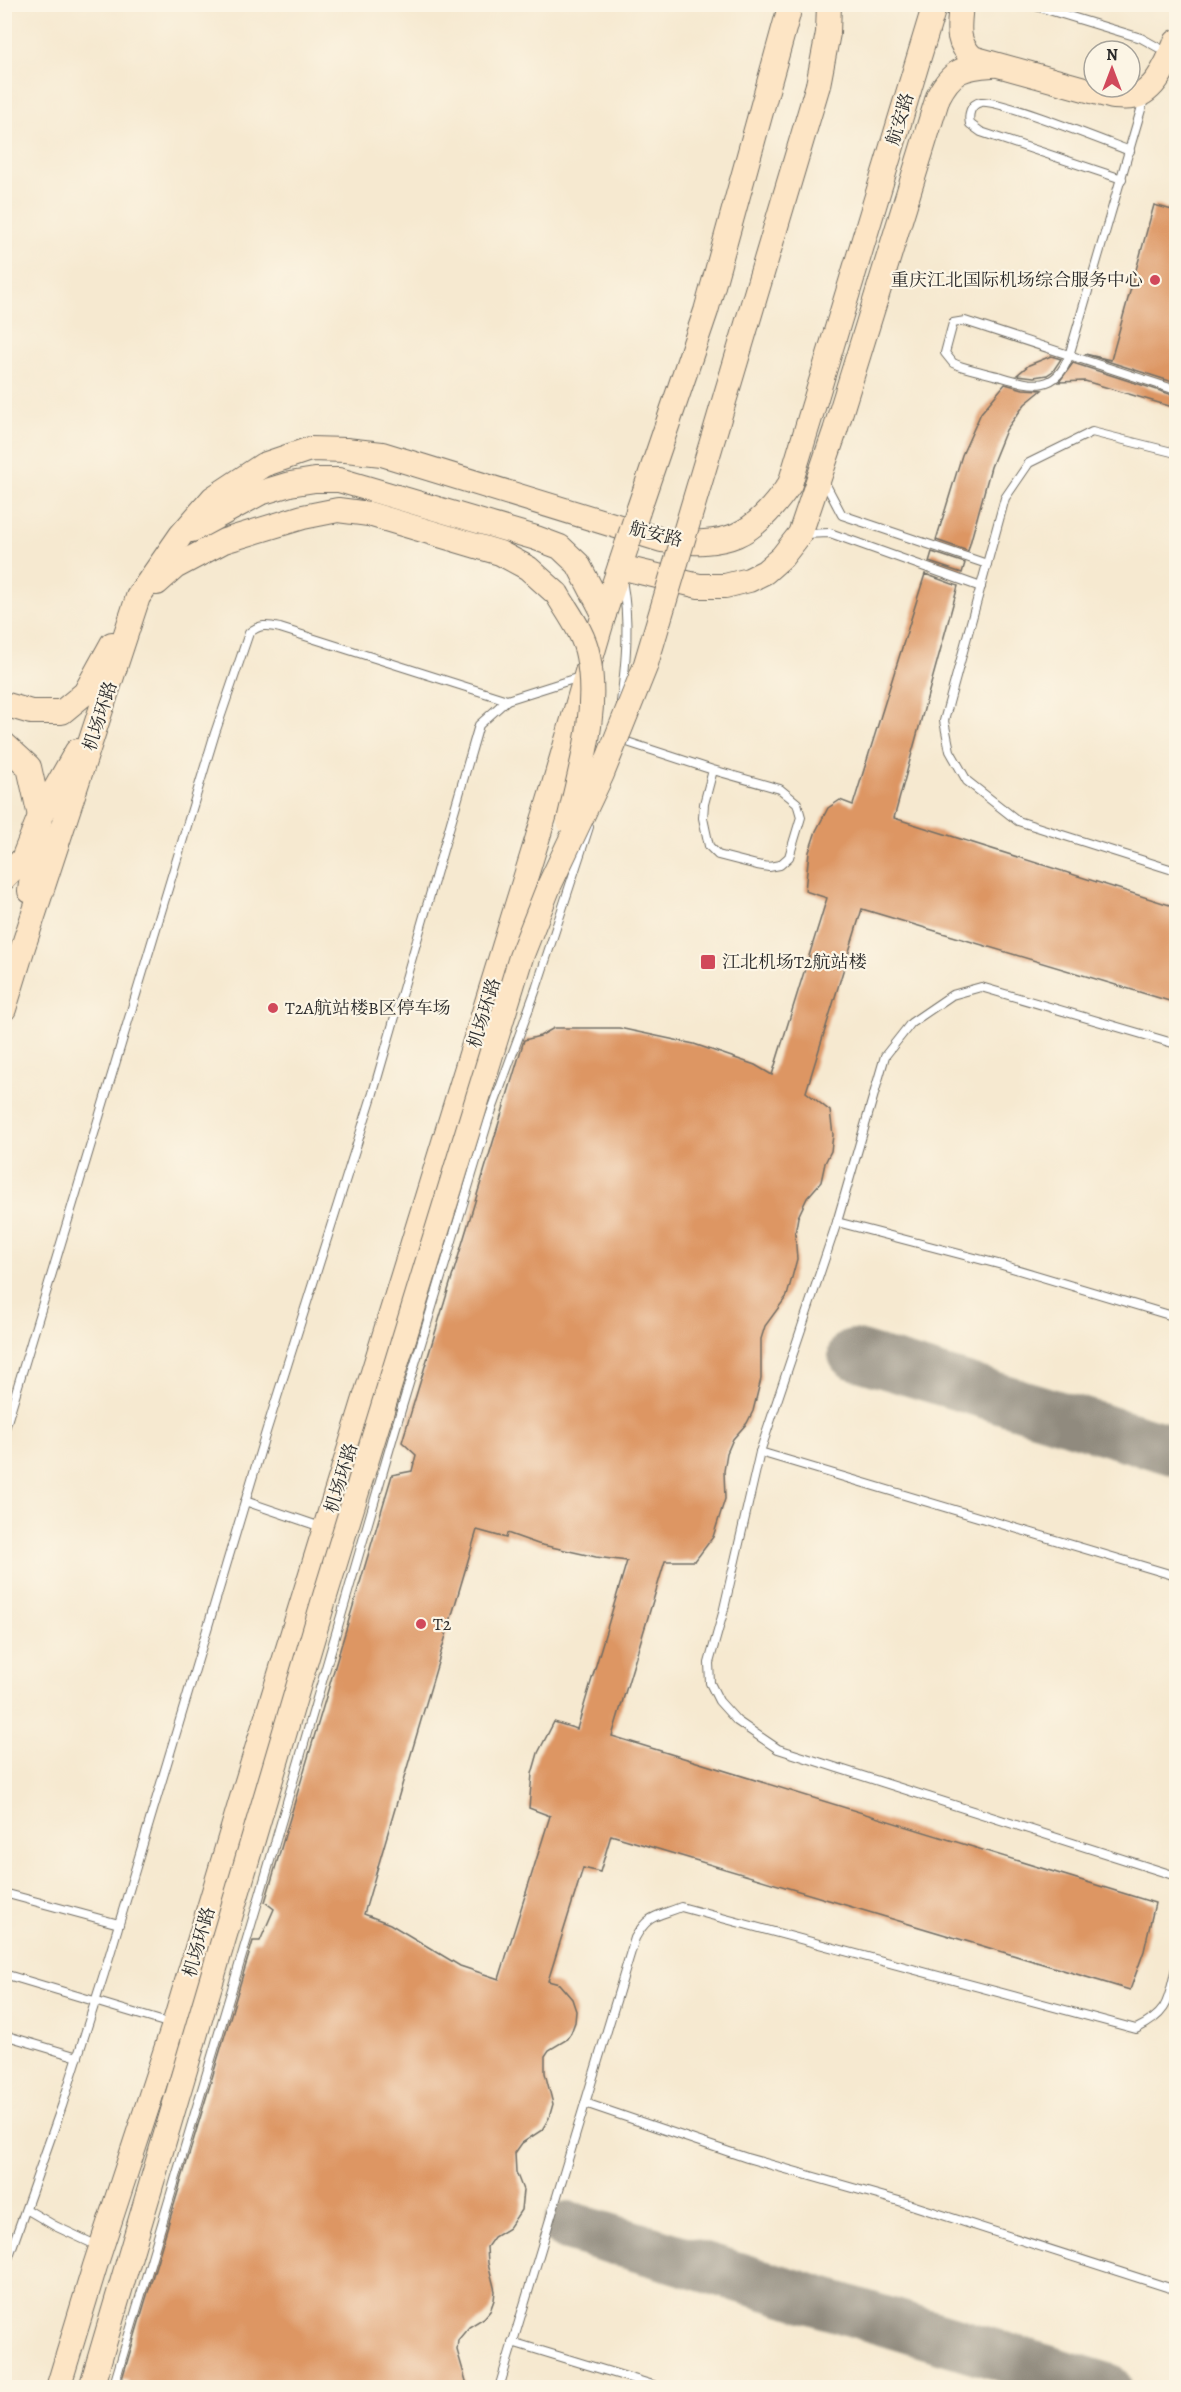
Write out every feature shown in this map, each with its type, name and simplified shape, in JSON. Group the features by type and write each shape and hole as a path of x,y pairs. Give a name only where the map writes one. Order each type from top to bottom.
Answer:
{"street":[{"path":"623,556 706,311 789,4"},
{"path":"560,861 602,774 645,667 818,85 828,33 829,4"},
{"name":"航安路","path":"181,535 213,498 262,465 310,449 381,454 662,540 692,543 718,541 750,530 774,507 790,484 936,4"},
{"path":"961,4 959,26 963,49 973,58 1113,97 1133,97 1148,89 1158,77 1174,48"},
{"name":"航安路","path":"623,556 699,586 726,586 765,572 782,557 800,534 938,97 945,83 956,72 970,67 992,65"},
{"path":"181,535 260,493 290,484 315,480 339,480 560,547 578,564 604,614"},
{"path":"4,704 31,712 62,712 85,693 138,597 175,567 224,541 293,519 338,510 369,514 500,553 528,568 556,594 578,629 588,654 591,692 589,729 560,861"},
{"name":"机场环路","path":"4,1010 138,597 181,535"},
{"name":"机场环路","path":"58,2388 174,2025 623,556"},
{"path":"4,878 23,859 40,816 106,699"},
{"path":"4,744 29,767 40,816 23,947"},
{"name":"机场环路","path":"90,2388 322,1607 514,979 560,861"}],"lane":[{"path":"1029,4 1174,48"},
{"path":"1148,89 1069,356 1060,375 1048,382 1029,384 960,366 953,363 945,353 951,328 957,321 965,321 1069,356 1176,390"},
{"path":"1122,179 981,132 970,124 970,110 980,102 1004,106 1130,151"},
{"path":"1176,453 1092,432 1029,463 1005,498 944,721 950,751 967,781 1018,821 1176,871"},
{"path":"820,475 842,515 987,564"},
{"path":"800,534 830,533 981,587"},
{"name":"机场环路","path":"113,2388 485,1132 536,989 617,739 626,659 623,556"},
{"path":"4,1432 215,733 249,633 256,627 266,625 280,628 507,700"},
{"path":"4,2270 96,2001 245,1501 373,1093 479,725 507,700 586,675"},
{"path":"617,739 780,789 797,803 801,817 789,857 780,865 769,867 718,855 709,846 703,811 712,770"},
{"path":"1176,1044 981,987 952,995 911,1023 885,1056 837,1222 760,1452 723,1613 709,1663 710,1683 719,1701 737,1721 778,1749 1176,1876"},
{"path":"837,1222 1002,1265 1176,1317"},
{"path":"760,1452 1176,1576"},
{"path":"245,1501 326,1529"},
{"path":"4,1893 119,1924"},
{"path":"498,2388 635,1938 643,1923 652,1917 681,1907 1136,2029 1153,2020 1167,2004 1176,1968"},
{"path":"4,1974 174,2025"},
{"path":"4,2035 78,2057"},
{"path":"585,2103 747,2158 899,2201 1176,2290"},
{"path":"26,2209 101,2248"},
{"path":"512,2342 663,2388"}],"building":[{"name":"重庆江北国际机场综合服务中心","path":"1154,205 1176,211 1176,383 1085,354 1111,360"},
{"path":"1051,356 1061,359 1053,371 1047,375 1034,377 1017,375 1029,365"},
{"path":"1073,363 1176,396 1176,408 1085,381 1059,382"},
{"path":"1005,384 1023,389 1042,390 1025,404 1006,430 991,467 968,551 936,540 962,455 981,413"},
{"path":"932,552 965,563 962,573 929,562"},
{"name":"T2","path":"925,574 958,586 894,818 1176,907 1176,1003 862,909 806,1092 830,1111 833,1135 831,1151 825,1163 821,1182 807,1198 798,1217 795,1234 797,1259 787,1296 765,1326 761,1339 761,1379 753,1411 747,1423 733,1439 727,1453 724,1471 725,1499 713,1537 695,1561 665,1561 612,1736 1155,1903 1144,1951 1130,1990 611,1835 600,1872 583,1868 548,1981 559,1984 572,1999 576,2011 575,2022 566,2040 549,2050 545,2056 545,2073 553,2104 549,2118 542,2130 522,2143 515,2153 516,2172 523,2190 521,2210 509,2228 494,2237 487,2247 488,2263 495,2291 490,2311 484,2318 469,2327 458,2340 457,2350 468,2388 126,2388 129,2382 122,2379 253,1941 260,1941 274,1909 265,1902 392,1475 412,1471 416,1455 402,1442 524,1040 540,1036 554,1028 619,1028 694,1044 755,1065 772,1075 827,898 805,891 809,852 816,831 828,808 840,800 853,805","holes":["477,1530 506,1538 507,1533 538,1544 596,1557 627,1561 577,1729 554,1722 538,1753 532,1774 529,1808 550,1816 499,1979 460,1966 390,1924 364,1914"]}],"taxiway":[{"path":"853,1354 1176,1451"},
{"path":"568,2226 1107,2388"}],"place":[{"name":"重庆江北国际机场综合服务中心","path":"1155,280"},
{"name":"江北机场T2航站楼","path":"708,962"},
{"name":"T2A航站楼B区停车场","path":"273,1008"},
{"name":"T2","path":"421,1624"}]}
